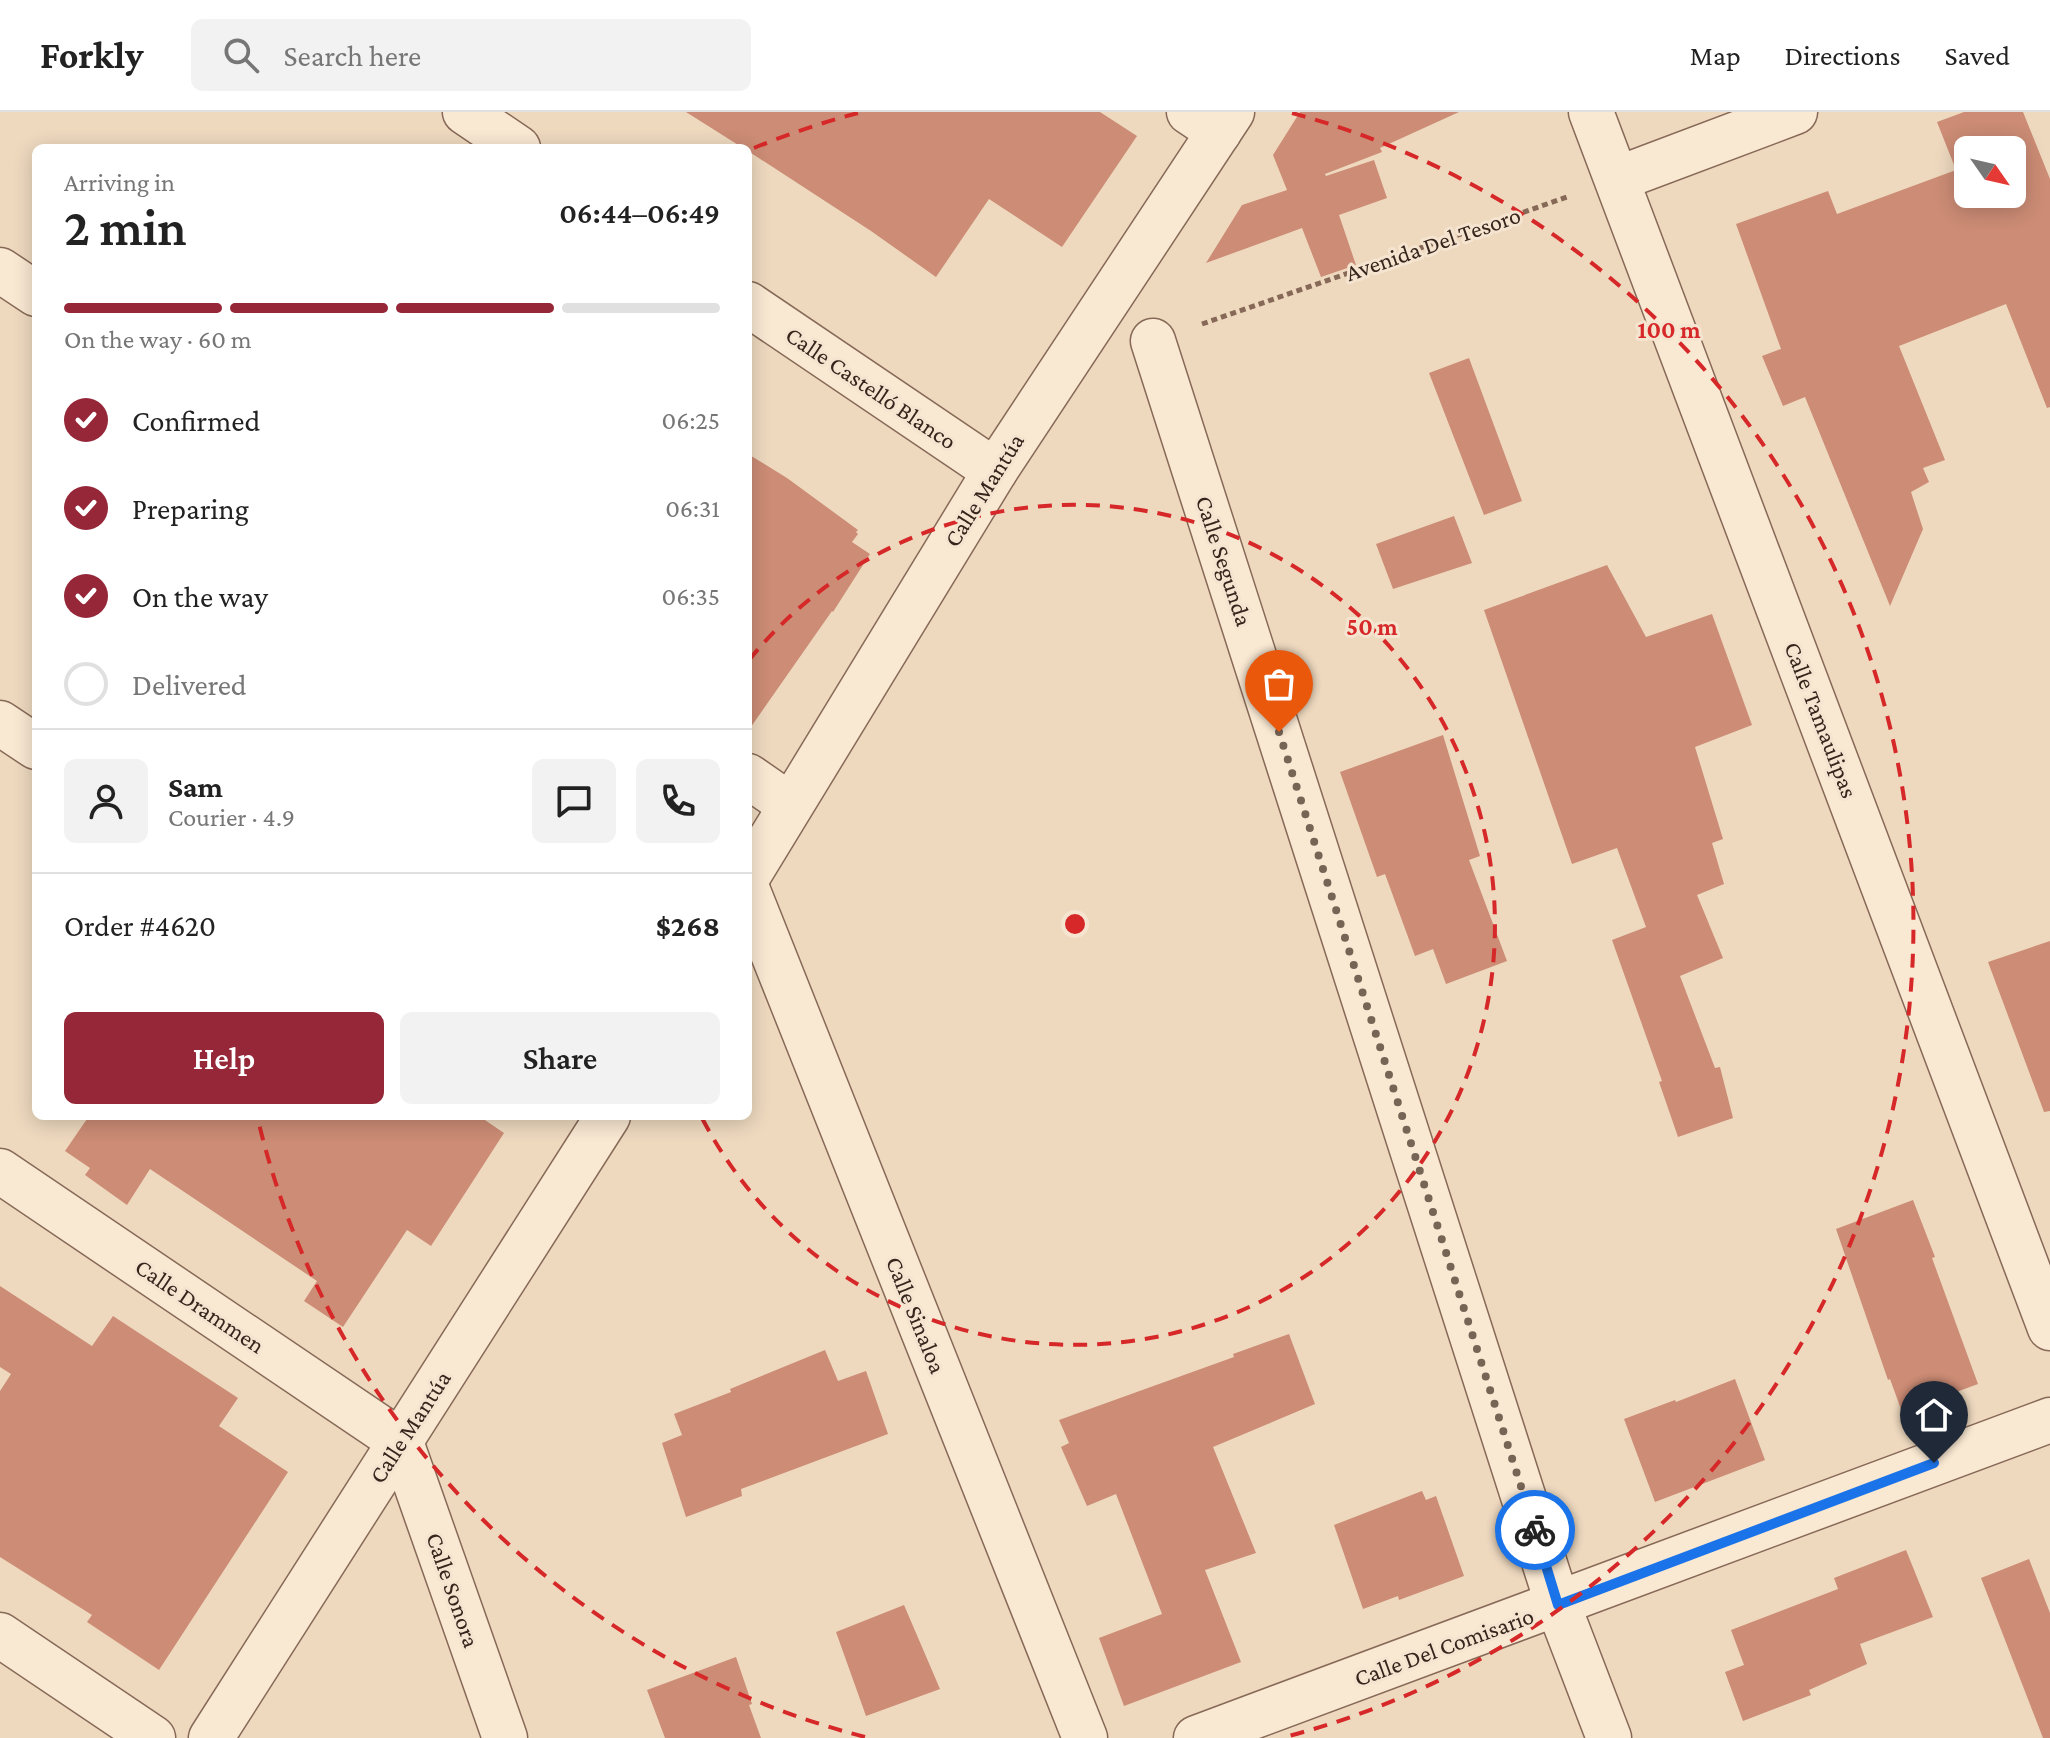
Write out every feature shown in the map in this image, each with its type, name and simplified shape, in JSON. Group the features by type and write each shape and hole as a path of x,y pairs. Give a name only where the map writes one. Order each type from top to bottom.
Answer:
{"street":[{"path":"465,112 512,144"},
{"name":"Calle Tamaulipas","path":"1591,112 2050,1328"},
{"path":"1617,179 1795,112"},
{"name":"Calle Mantúa","path":"752,869 1213,119"},
{"path":"0,270 32,291"},
{"name":"Calle Castelló Blanco","path":"752,307 995,471"},
{"name":"Calle Segunda","path":"1153,341 1558,1605 1609,1738"},
{"path":"0,723 32,744"},
{"path":"752,779 790,805"},
{"name":"Calle Sinaloa","path":"752,901 1085,1738"},
{"name":"Calle Mantúa","path":"211,1738 401,1442 598,1120"},
{"name":"Calle Drammen","path":"0,1171 401,1442"},
{"name":"Calle Del Comisario","path":"1196,1738 2050,1420"},
{"name":"Calle Sonora","path":"401,1442 505,1738"},
{"path":"0,1635 153,1738"}],"path":[{"name":"Avenida Del Tesoro","path":"1153,341 1617,179"}],"building":[{"path":"686,112 1100,112 1137,136 1062,247 989,199 936,277 752,154 752,144 737,144"},
{"path":"1300,112 1459,112 1380,148 1382,152 1325,174 1374,160 1387,198 1339,215 1356,265 1321,277 1302,228 1206,263 1242,205 1287,190 1273,155"},
{"path":"1964,112 2023,112 2050,179 2050,407 2047,408 2006,304 1899,346 1945,460 1923,468 1929,482 1911,492 1923,529 1890,606 1805,397 1783,406 1762,356 1781,349 1736,224 1828,191 1837,214 1954,171 1954,208 2026,208 2026,136 1954,136 1954,165 1937,122"},
{"path":"1469,358 1522,501 1484,515 1429,373"},
{"path":"752,456 858,530 852,542 870,554 752,725"},
{"path":"1454,516 1472,563 1393,589 1376,544"},
{"path":"1607,565 1646,637 1712,614 1752,725 1695,747 1723,839 1712,843 1724,884 1697,895 1723,958 1680,976 1715,1068 1720,1067 1733,1118 1678,1137 1659,1082 1662,1081 1612,940 1646,927 1617,848 1572,864 1484,610"},
{"path":"1443,735 1480,856 1469,860 1507,961 1446,984 1433,949 1415,956 1385,874 1377,877 1340,772"},
{"path":"2050,941 2050,1111 2044,1112 1988,962"},
{"path":"86,1120 485,1120 504,1133 431,1246 407,1230 343,1327 304,1301 317,1281 150,1169 127,1205 85,1175 90,1168 65,1151"},
{"path":"1913,1200 1978,1384 1902,1412 1836,1229"},
{"path":"0,1286 92,1346 113,1316 238,1398 219,1426 288,1472 159,1670 87,1622 92,1615 0,1557 0,1391 11,1374 0,1367"},
{"path":"1289,1334 1315,1404 1213,1447 1256,1553 1205,1570 1241,1662 1124,1706 1099,1638 1162,1614 1116,1494 1087,1506 1061,1447 1069,1443 1059,1420"},
{"path":"825,1350 838,1381 866,1371 888,1434 741,1489 742,1496 686,1517 662,1443 682,1435 674,1414"},
{"path":"1735,1379 1765,1460 1655,1502 1624,1419"},
{"path":"1422,1491 1426,1500 1436,1496 1464,1576 1399,1600 1398,1596 1363,1609 1334,1525"},
{"path":"1906,1550 1933,1617 1860,1644 1867,1664 1809,1690 1811,1695 1743,1721 1725,1672 1744,1665 1731,1630 1838,1589 1834,1578"},
{"path":"2029,1559 2050,1613 2050,1738 2043,1738 1981,1578"},
{"path":"904,1605 940,1689 866,1716 836,1632"},
{"path":"736,1657 761,1738 665,1738 647,1690"}],"way so far":[{"path":"1279,732 1535,1530"}],"route":[{"path":"1535,1530 1558,1605 1934,1463"}]}
